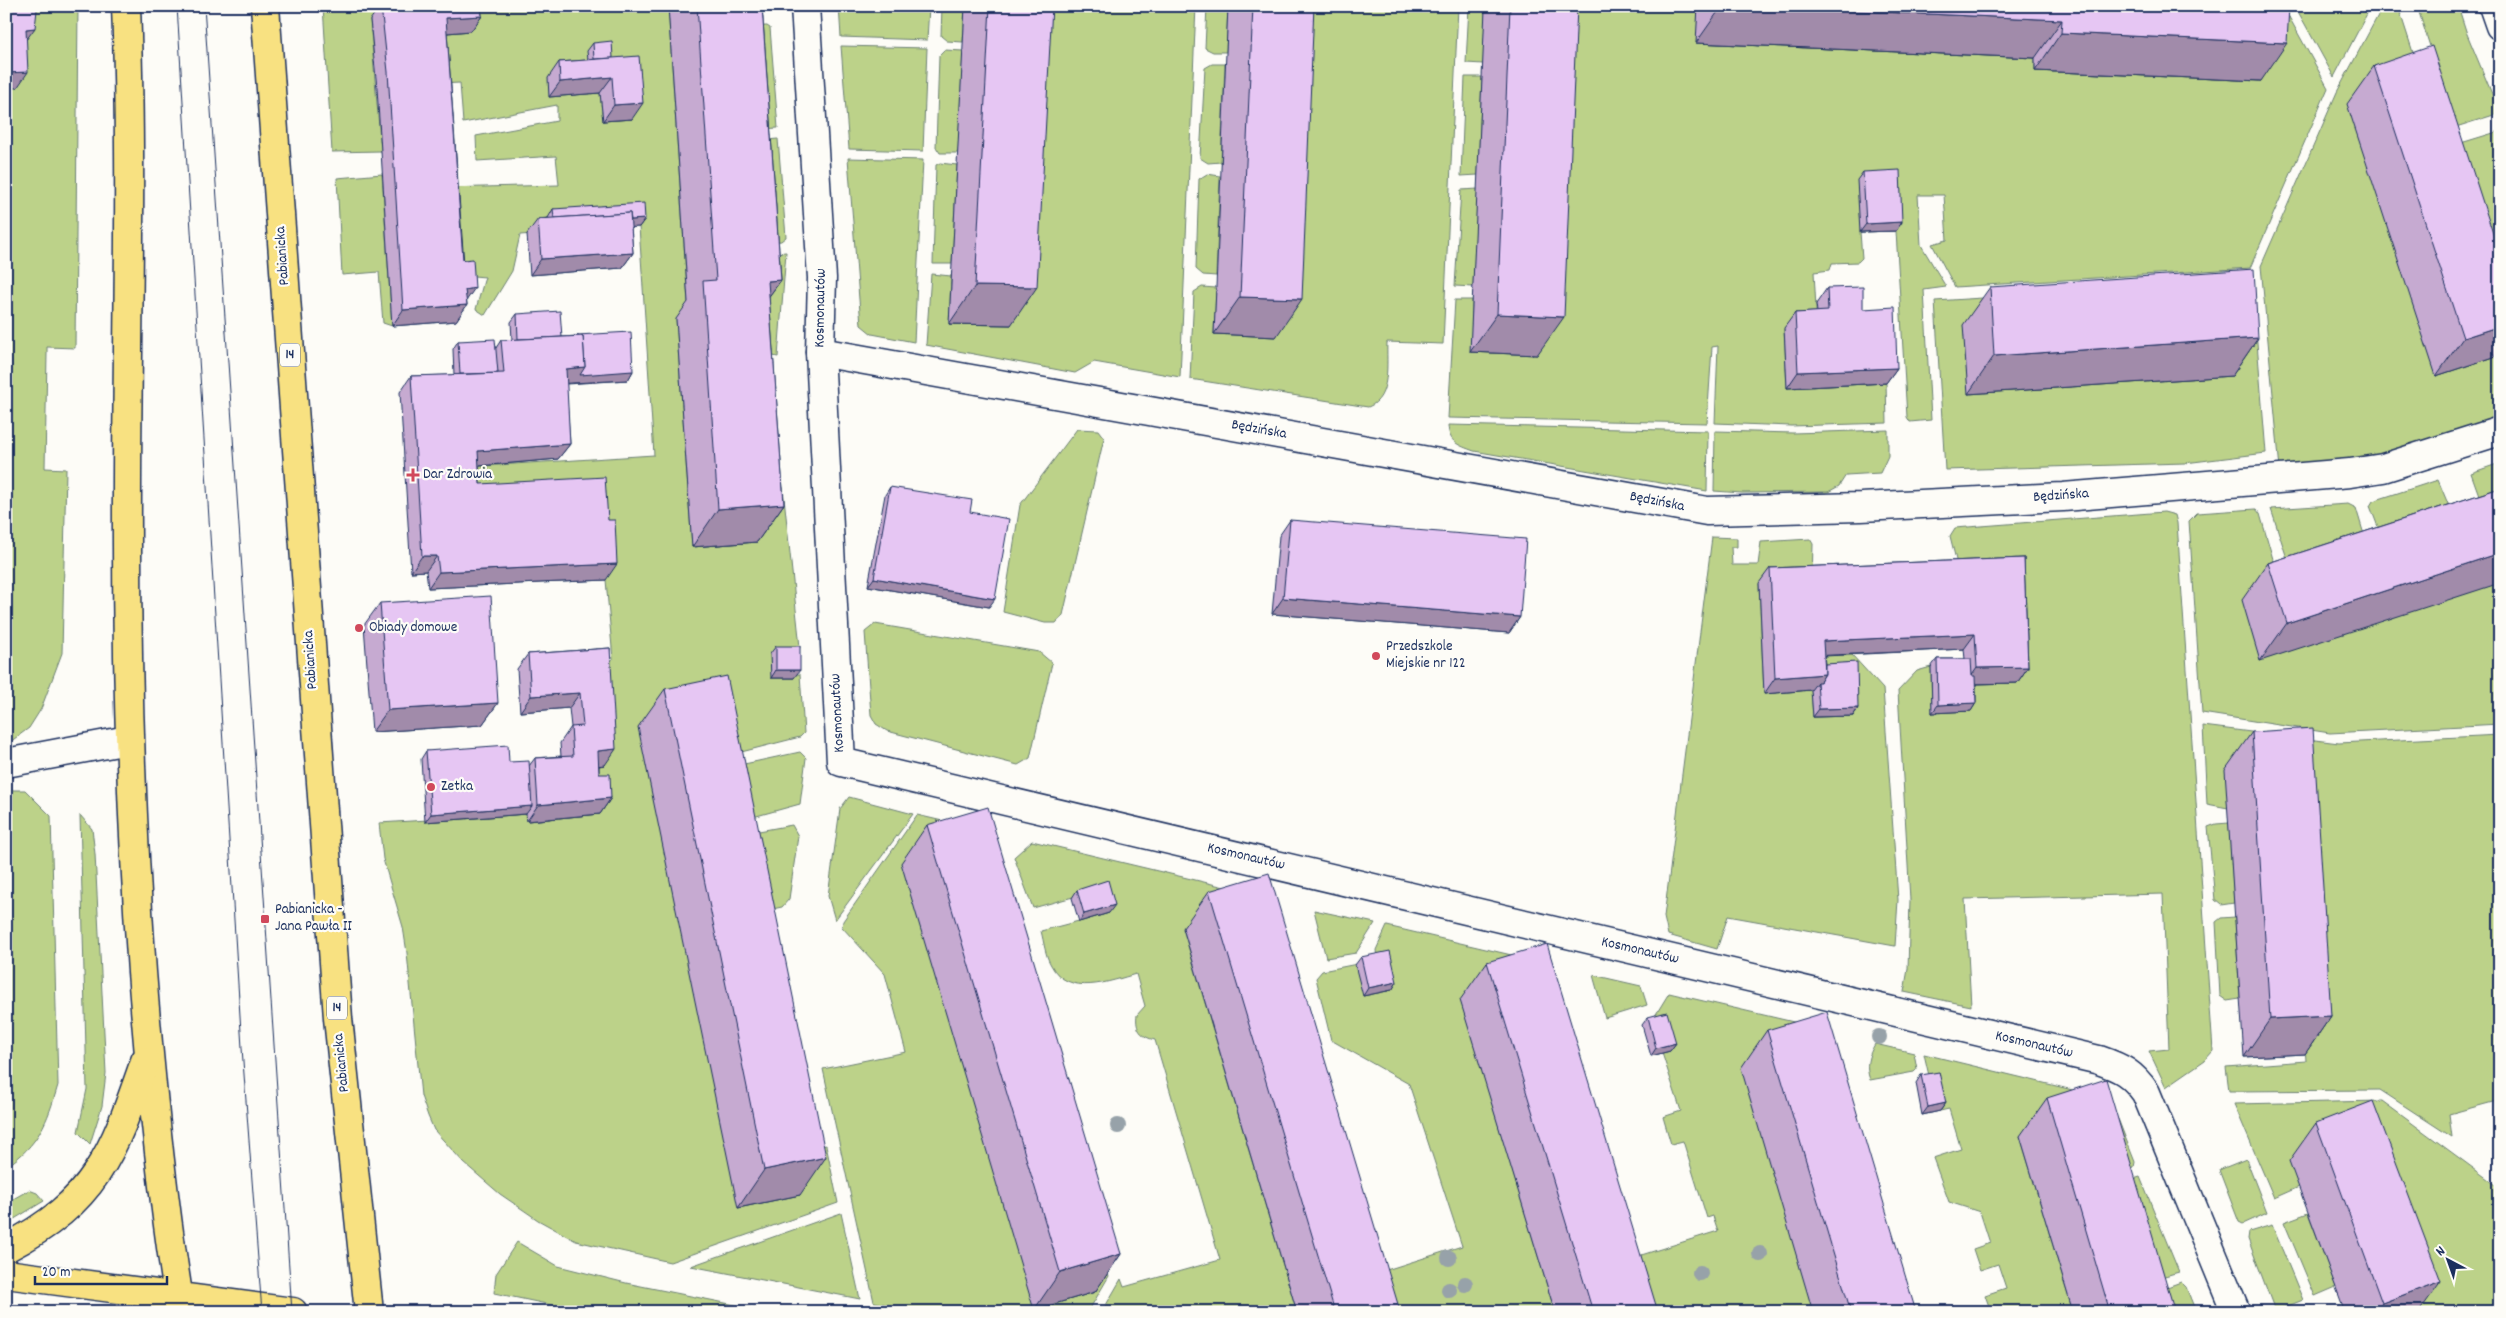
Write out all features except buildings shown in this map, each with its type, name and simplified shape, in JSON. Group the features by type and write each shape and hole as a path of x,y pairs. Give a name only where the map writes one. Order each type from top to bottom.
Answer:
{"main road":[{"path":"126,6 130,89 127,518 128,740 148,1053 167,1221 180,1304"},
{"name":"Pabianicka","path":"265,6 338,1018 369,1312"},
{"path":"6,1248 34,1233 60,1215 96,1177 126,1117 148,1053"},
{"path":"6,1274 180,1304 293,1312"}],"street":[{"name":"Kosmonautów","path":"805,6 822,278 820,352 841,762 2099,1060 2123,1069 2137,1081 2146,1093 2236,1312"},
{"path":"2493,6 2500,26"},
{"name":"Będzińska","path":"820,352 1707,511 1861,507 2063,497 2350,473 2383,468 2500,431"},
{"path":"6,764 128,740"}],"green space":[{"path":"6,6 78,6 75,348 47,347 45,468 66,469 62,653 41,709 29,728 10,742 6,742"},
{"path":"323,6 668,6 689,318 676,319 692,547 757,542 780,481 783,488 800,647 794,674 800,674 804,733 800,737 710,760 792,1153 826,1145 838,1203 670,1262 576,1241 538,1220 500,1194 464,1163 434,1130 421,1096 403,927 383,859 379,823 526,814 527,821 600,814 587,767 605,765 599,663 613,659 606,580 469,500 467,467 654,455 638,211 548,233 520,235 512,271 485,315 476,309 485,277 462,275 446,188 559,185 556,156 477,161 476,136 557,121 557,105 463,123 460,83 439,84 370,20 381,151 332,152","holes":["589,75 632,119 603,121 600,93"]},
{"path":"839,6 929,6 927,40 841,37"},
{"path":"942,6 965,6 963,42 947,41 941,36"},
{"path":"1028,6 1196,6 1180,377 1094,362 1075,373 926,345 931,274 951,276 949,324 1011,324"},
{"path":"1207,6 1228,6 1226,52 1213,52 1205,48"},
{"path":"1290,6 1458,6 1443,344 1387,342 1387,369 1384,388 1376,402 1368,407 1190,379 1194,292 1202,287 1216,288 1214,334"},
{"path":"1469,6 1698,6 1697,43 2035,58 2035,71 2261,81 2283,6 2328,88 2250,268 1955,287 1932,244 1947,240 1944,195 1918,195 1921,245 1946,287 1924,290 1931,420 1910,422 1907,417 1896,231 1860,232 1862,258 1858,262 1832,263 1830,270 1814,272 1817,327 1784,329 1787,388 1886,383 1887,423 1791,426 1715,423 1718,346 1712,347 1707,423 1448,418 1455,300 1472,300 1471,352 1537,354 1483,64 1466,63"},
{"path":"2295,6 2371,6 2334,77"},
{"path":"2383,6 2398,6 2500,322 2500,417 2379,455 2280,469 2261,266 2337,92"},
{"path":"2417,6 2458,6 2467,34 2500,113 2456,127"},
{"path":"767,26 770,28 778,128 742,130 734,27"},
{"path":"841,46 927,48 923,151 849,149"},
{"path":"945,50 963,51 958,153 940,153 936,147 939,56"},
{"path":"1212,64 1225,64 1221,162 1208,163 1200,158 1205,68"},
{"path":"1465,77 1482,77 1478,175 1461,176"},
{"path":"2500,131 2500,261 2461,143"},
{"path":"778,139 786,237 781,241 749,244 743,142"},
{"path":"848,158 923,160 914,342 872,334 861,325"},
{"path":"940,163 957,165 952,264 933,264 936,165"},
{"path":"382,174 392,326 383,323 379,272 342,275 337,178"},
{"path":"1207,174 1220,176 1216,276 1203,275 1196,269 1199,179"},
{"path":"1478,189 1473,287 1455,286 1461,190"},
{"path":"786,252 778,357 744,350 750,255"},
{"path":"2252,281 2266,453 2185,463 1945,470 1935,301"},
{"path":"1448,425 1708,431 1707,491 1474,451 1452,440"},
{"path":"1077,429 1098,430 1104,438 1063,615 1056,623 1045,623 1003,612 1020,505"},
{"path":"1888,430 1888,456 1880,473 1846,475 1839,486 1828,492 1742,493 1714,491 1715,431 1793,433"},
{"path":"2500,463 2500,517 2488,520 2471,473"},
{"path":"2438,480 2459,530 2388,553 2370,506 2373,501"},
{"path":"2348,504 2356,508 2371,558 2295,583 2271,509"},
{"path":"2256,509 2260,514 2281,587 2500,583 2500,724 2330,733 2202,713 2189,521 2197,513"},
{"path":"2164,512 2175,515 2177,523 2213,1051 2205,1060 2166,1087 2149,1051 2169,1049 2163,894 1965,899 1971,1006 1904,992 1908,969 1910,900 1898,691 1917,671 1931,667 1932,713 1970,684 2017,683 1960,576 1950,536 1955,528"},
{"path":"1712,537 1737,538 1737,547 1731,547 1732,565 1758,565 1761,542 1810,539 1813,544 1812,581 1759,584 1764,693 1811,690 1813,717 1852,716 1851,671 1813,672 1812,656 1852,655 1883,689 1898,900 1895,946 1728,916 1717,949 1668,935 1664,917"},
{"path":"875,624 1039,652 1052,663 1030,758 1018,765 887,731 876,724 871,715 865,632"},
{"path":"2203,726 2339,743 2500,735 2500,1100 2449,1114 2452,1137 2380,1090 2229,1091 2226,1067 2306,1061 2286,766 2228,808 2207,804"},
{"path":"800,752 806,758 800,804 724,825 712,771"},
{"path":"6,790 25,790 51,816 58,1085 50,1111 40,1132 26,1150 6,1167"},
{"path":"849,797 913,814 835,920 828,896 840,809"},
{"path":"80,815 92,829 95,854 106,1073 102,1106 90,1144 78,1132 87,1089"},
{"path":"917,815 968,827 1034,1309 1095,1292 1098,1240 1109,1276 1088,1312 922,1312 874,1302 823,1069 906,1052 885,974 842,927 843,921"},
{"path":"2229,823 2234,903 2221,905 2215,900 2208,827"},
{"path":"792,825 798,836 789,899 782,907 743,915 726,837"},
{"path":"1032,841 1254,894 1183,929 1297,1312 1102,1312 1121,1279 1124,1287 1220,1260 1155,1040 1146,1037 1138,1028 1137,1015 1145,1006 1136,974 1102,983 1079,984 1068,981 1058,975 1047,957 1041,931 1109,913 1102,889 1033,908 1014,857"},
{"path":"1314,910 1375,923 1356,953 1326,958"},
{"path":"2235,917 2240,999 2227,1001 2220,996 2216,922 2221,918"},
{"path":"1387,926 1533,960 1461,1001 1555,1312 1392,1312 1380,1272 1462,1246 1409,1084 1331,1040 1316,978 1322,971 1377,960 1376,950"},
{"path":"1593,975 1641,986 1647,1005 1605,1018"},
{"path":"1669,993 1811,1026 1813,1312 1651,1312 1635,1257 1718,1231 1713,1216 1707,1218 1683,1141 1671,1144 1663,1117 1681,1111 1662,1053 1650,1024"},
{"path":"1875,1044 1914,1053 1917,1069 1914,1072 1870,1080 1868,1061"},
{"path":"1924,1054 2081,1092 2118,1119 2135,1162 2134,1167 2119,1172 2020,1136 2073,1312 1991,1312 1985,1295 2006,1288 1998,1264 1980,1270 1973,1249 1990,1243 1980,1212 1949,1202 1933,1158 1961,1149 1949,1109 1940,1111 1933,1080 1930,1080"},
{"path":"2382,1101 2500,1188 2500,1312 2412,1312 2299,1187 2274,1198 2234,1104"},
{"path":"2246,1159 2267,1213 2243,1224 2239,1222 2219,1170"},
{"path":"2140,1177 2179,1272 2154,1279 2102,1189"},
{"path":"29,1190 37,1193 44,1201 6,1224 6,1203"},
{"path":"841,1213 860,1299 691,1266"},
{"path":"2308,1213 2336,1287 2315,1296 2284,1222"},
{"path":"2272,1225 2303,1300 2275,1311 2248,1239 2249,1232"},
{"path":"517,1242 558,1266 626,1283 770,1312 585,1312 494,1293 496,1274"},
{"path":"2181,1282 2186,1287 2196,1312 2138,1312 2134,1299"}],"tram line":[{"path":"177,6 242,1048 262,1312"},
{"path":"204,6 292,1312"}],"place":[{"name":"Dar Zdrowia","path":"413,475"},
{"name":"Obiady domowe","path":"359,628"},
{"name":"Przedszkole Miejskie nr 122","path":"1376,656"},
{"name":"Zetka","path":"431,787"},
{"name":"Pabianicka - Jana Pawła II","path":"265,919"}]}
